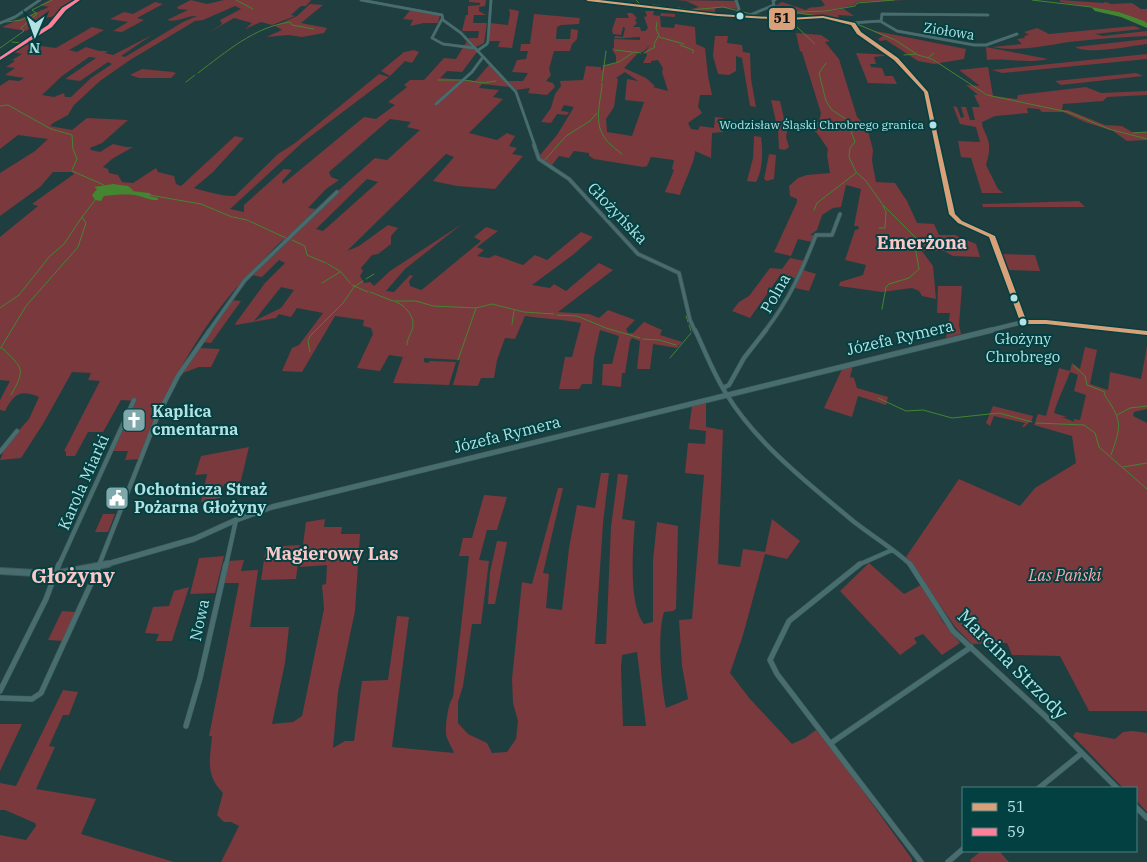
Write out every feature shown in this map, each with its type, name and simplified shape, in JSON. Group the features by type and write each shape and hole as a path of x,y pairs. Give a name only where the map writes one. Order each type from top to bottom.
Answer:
{"street":[{"path":"0,23 15,17 40,0"},
{"path":"0,59 50,26 64,9 78,0"},
{"name":"Głożyńska","path":"361,0 438,13 442,15 442,19 454,27 483,56 516,92 539,159 570,179 638,254 678,273 690,320 726,394 744,419 778,455 858,525 895,552"},
{"path":"442,19 432,38 443,44 476,50 487,44 488,41 491,0"},
{"path":"588,0 712,14 751,15 794,20 819,17 851,23 859,33 896,60 926,92 952,214 959,223 984,230 992,236 1026,322"},
{"path":"736,0 738,10 736,15"},
{"path":"751,15 774,5 773,1 775,0"},
{"name":"Ziołowa","path":"880,21 883,18 882,14 988,15"},
{"name":"Ziołowa","path":"851,23 880,21 897,31 986,46 1017,34"},
{"path":"436,104 472,72 483,56"},
{"path":"0,698 32,699 40,695 98,567 158,415 178,376 245,280 336,192"},
{"name":"Polna","path":"723,388 729,385 744,358 783,307 799,278 816,235 832,235 840,214"},
{"name":"Józefa Rymera","path":"0,571 54,574 98,567 194,539 272,506 1026,322 1147,333"},
{"name":"Karola Miarki","path":"0,691 39,610 48,599 54,574 91,499 134,400"},
{"path":"0,452 17,431"},
{"name":"Nowa","path":"186,726 200,678 236,520"},
{"path":"895,552 860,564 789,621 770,660 777,674 922,862"},
{"name":"Marcina Strzody","path":"895,552 910,564 953,631 1116,787"},
{"path":"831,743 971,647"},
{"path":"1040,787 1082,753"},
{"path":"1137,808 1147,818"},
{"path":"948,862 962,850"}],"green space":[{"path":"50,0 77,0 57,16 44,18 26,31 2,27 49,7 40,5"},
{"path":"191,0 207,4 224,0 311,0 306,6 301,6 291,15 295,16 272,25 261,22 245,29 252,23 234,18 206,34 222,24 220,20 241,9 235,6 203,20 195,21 130,60 100,81 74,105 68,115 50,126 72,130 87,118 128,120 102,143 90,148 100,152 113,144 133,147 112,159 103,167 108,169 109,173 118,175 122,182 133,183 156,168 158,172 174,176 176,184 181,186 235,136 244,138 213,172 194,188 220,195 235,196 278,154 295,143 379,74 389,77 303,142 230,209 244,212 244,205 284,169 292,170 282,181 283,184 364,117 376,119 395,105 388,102 407,87 404,85 410,80 424,80 444,58 456,59 467,41 477,52 462,72 447,71 440,78 475,81 489,65 510,87 482,84 479,88 499,90 493,97 503,99 469,133 497,140 507,133 515,136 509,146 517,148 512,154 523,156 495,189 457,186 433,181 454,157 446,154 347,251 359,246 388,225 398,228 391,236 391,244 378,254 372,255 361,268 363,271 360,276 364,283 370,282 374,286 390,271 462,224 405,269 386,291 394,292 410,275 413,276 409,281 410,286 421,290 481,241 474,237 486,227 498,231 477,247 484,250 477,256 489,258 495,255 523,265 535,255 547,260 581,232 593,237 574,254 532,285 550,288 554,284 566,291 599,263 613,270 558,312 589,314 599,318 608,310 635,320 626,329 628,333 633,333 644,322 662,330 660,335 682,342 677,348 653,344 650,369 637,369 640,341 632,338 625,373 622,373 621,387 602,385 603,364 612,364 619,336 600,330 594,357 592,384 582,384 579,389 559,389 565,357 572,357 581,323 525,316 515,339 505,338 497,360 494,378 481,378 478,386 453,385 460,360 424,358 424,362 428,363 430,361 456,362 449,385 393,383 403,357 389,355 380,371 357,368 373,334 371,328 363,326 364,320 335,316 302,372 282,371 292,348 299,345 323,313 297,308 291,317 279,314 276,318 235,324 265,283 285,263 279,260 262,277 252,275 290,238 288,237 278,244 242,281 206,327 175,378 140,459 125,460 128,451 113,451 136,401 121,400 103,432 88,432 75,456 66,456 66,451 64,451 100,381 88,380 91,373 72,372 43,424 21,458 0,460 6,445 29,419 39,397 22,393 11,401 5,411 0,410 0,400 10,381 0,380 0,237 38,206 32,204 74,174 72,172 53,172 40,187 0,216 0,173 35,151 48,139 18,135 0,149 0,86 9,80 19,81 24,78 5,75 15,68 6,67 15,61 12,60 22,54 13,52 25,44 56,48 92,27 104,30 69,50 77,52 86,47 99,51 108,51 105,53 113,55 152,35 121,56 125,57 183,22 197,16 171,21 167,20 188,10 178,9 177,7","holes":["89,57 96,58 65,79 80,81 108,62 112,64 91,78 71,97 65,97 64,93 54,97 42,95 62,76","390,119 411,122 407,127 420,130 387,160 375,158 305,220 316,209 308,208 326,189 339,180 331,177 329,172","367,179 378,182 323,231 316,229","281,287 294,290 281,308 254,321"]},
{"path":"469,0 486,0 485,6 479,7 479,11 486,15 474,15 473,23 487,23 484,43 476,47 468,38 478,38 479,31 462,31 466,15 468,15 468,6 480,5 480,3 469,2"},
{"path":"675,0 735,1 738,9 716,7 714,14 688,10 699,7 686,1"},
{"path":"821,0 906,0 857,2 854,5 828,11 844,9 854,16 838,15 839,18 767,10 782,2 806,10 825,5"},
{"path":"1060,0 1106,2 1111,4 1132,3 1141,9 1147,9 1147,23 1119,12 1060,2"},
{"path":"155,2 163,4 137,18 144,20 122,32 113,31 128,22 110,19 124,12 133,14"},
{"path":"310,4 323,5 301,23 327,28 324,33 302,37 288,35 266,37 282,30 275,26 297,16"},
{"path":"412,8 437,13 440,15 438,23 410,26 413,20 403,19"},
{"path":"509,9 519,11 512,48 498,47 500,41 490,41 490,23 508,25"},
{"path":"645,11 654,11 653,15 660,16 661,27 674,28 675,24 695,27 696,44 705,48 712,95 700,95 698,107 702,113 688,123 691,129 698,130 700,126 714,128 715,117 723,118 723,132 712,133 711,158 695,151 680,195 665,192 674,170 672,169 674,160 651,157 647,166 643,167 594,159 589,156 589,153 574,151 569,158 559,156 552,165 543,162 540,155 557,135 574,107 564,105 561,111 569,112 567,115 557,114 551,123 541,122 551,108 555,94 561,86 560,81 583,80 586,66 601,67 601,71 604,66 616,63 616,56 612,49 614,47 614,39 640,40 640,37 614,38 615,36 623,37 625,28 623,27 621,35 613,34 612,30 616,18 629,18 627,13 632,13 637,18 635,20 637,23 633,27 640,27 641,31 645,31 648,28 644,17 647,16","holes":["650,45 645,52 647,55 643,63 651,63 651,61 658,60 663,68 662,72 668,91 653,87 655,86 646,78 624,68 639,52 643,52","625,72 638,81 627,79 625,100 644,102 632,136 607,132 606,119 614,107 618,79 616,78"]},
{"path":"661,13 675,14 675,17 660,16"},
{"path":"534,14 580,18 579,24 557,27 556,39 570,39 571,29 578,30 577,39 572,44 570,51 554,51 549,69 551,75 546,81 553,83 555,87 547,95 528,93 530,88 516,90 508,81 523,81 528,73 512,72 517,60 526,59 528,51 520,51 521,44 530,44"},
{"path":"1134,26 1141,29 1095,34 1103,36 1147,31 1147,36 1088,40 1021,49 992,47 1022,44 1017,39 1025,38 1024,36 1029,35 1024,32 1037,28 1049,34"},
{"path":"870,30 966,49 964,59 934,64 918,61 886,40 880,41 878,39 883,36"},
{"path":"796,33 821,35 830,41 825,42 839,59 857,117 867,127 873,150 872,161 876,182 895,183 907,201 917,223 934,224 939,235 955,235 976,244 980,257 953,256 944,251 922,251 933,266 936,299 922,296 919,291 912,288 882,292 839,286 840,282 863,275 866,265 845,260 855,230 859,229 858,226 854,226 861,189 846,185 841,207 833,208 822,215 817,230 810,235 815,235 812,242 798,239 791,256 774,252 797,202 797,199 790,196 789,186 798,178 807,175 830,173 828,149 817,133 811,129 810,122 819,122 821,113 802,52 800,51"},
{"path":"715,36 728,36 727,43 742,45 743,52 750,53 751,79 756,107 750,106 742,58 736,56 736,71 729,75 718,74 713,56"},
{"path":"1147,39 1147,44 1110,49 1089,50 1075,47"},
{"path":"986,47 1048,59 1033,61 987,60"},
{"path":"414,50 419,52 412,63 405,61 390,76 381,71 404,52"},
{"path":"856,53 890,55 874,57 876,64 870,64 871,67 882,68 885,76 893,76 897,84 868,83"},
{"path":"1147,54 1147,59 1002,73 992,70"},
{"path":"988,67 993,96 1017,99 1018,95 1086,87 1101,93 1147,91 1147,95 1107,97 1103,101 1063,104 1062,110 1068,110 1105,125 1122,126 1132,132 1147,132 1147,140 1127,141 1113,131 1085,122 1063,112 1042,112 1039,109 1027,108 1028,113 995,116 982,122 989,144 986,165 998,189 1003,193 982,193 971,158 961,157 958,141 980,142 976,127 960,124 953,106 957,107 961,118 964,117 961,107 966,107 970,120 975,120 972,107 980,107 974,95 978,95 966,85 980,86 959,70"},
{"path":"142,69 176,73 171,78 139,78 130,75"},
{"path":"1136,73 1143,76 1061,85 1055,81"},
{"path":"771,100 780,101 789,147 785,150 779,149 778,130"},
{"path":"754,136 761,137 762,148 761,166 756,182 747,181 753,158"},
{"path":"769,154 776,155 774,179 767,181 764,179"},
{"path":"1079,201 1085,207 983,207 982,204"},
{"path":"1001,254 1035,255 1040,271 1007,270"},
{"path":"790,258 805,261 797,279 781,274 750,318 732,311 739,302 749,296 770,268 782,269"},
{"path":"803,270 816,274 809,291 795,288"},
{"path":"938,286 962,286 959,325 961,334 946,338 950,313 937,313"},
{"path":"231,300 241,301 211,343 202,342"},
{"name":"Las Pański","path":"1147,346 1147,409 1134,412 1133,416 1147,423 1147,711 1089,711 1060,656 1012,655 1007,643 972,644 956,628 906,557 959,479 1020,506 1035,488 1076,463 1072,436 1034,425 1038,414 1046,416 1059,368 1070,371 1072,363 1080,369 1085,347 1097,350 1090,384 1108,390 1110,372 1141,379","holes":["1070,372 1078,375 1074,391 1086,395 1080,420 1073,419 1075,422 1054,413"]},
{"path":"199,348 220,349 211,367 199,367 183,373"},
{"path":"853,365 850,377 854,378 857,388 888,397 886,405 858,396 852,417 824,408 843,367"},
{"path":"706,403 706,427 723,430 718,564 740,567 743,549 765,552 772,519 800,541 787,559 765,554 743,635 730,673 750,699 792,744 816,730 839,758 912,859 912,862 221,862 239,826 231,822 224,822 217,815 223,793 213,780 210,766 212,736 209,736 239,583 223,583 227,561 244,560 241,571 258,570 250,627 289,627 285,663 272,724 293,722 302,716 324,609 322,585 326,584 327,565 300,567 306,522 325,519 324,527 342,527 341,534 360,534 355,611 338,692 333,748 345,741 354,741 362,681 388,680 397,616 409,617 392,747 454,753 447,738 446,723 453,697 469,556 459,556 463,538 472,538 484,495 507,497 497,530 487,530 479,560 489,561 481,624 472,624 463,686 458,702 458,723 468,734 487,743 492,753 507,752 516,739 518,721 513,703 512,679 522,582 532,584 558,488 563,488 543,573 549,574 546,608 562,610 569,548 577,505 595,508 601,473 609,473 603,523 595,644 606,644 611,527 618,474 628,475 622,519 635,521 634,589 639,615 644,624 653,622 653,560 657,522 678,526 676,609 664,612 660,646 661,674 666,708 688,699 682,666 679,620 692,619 704,475 685,473 688,443 705,444 706,431 689,429 692,406","holes":["637,652 646,726 623,726 622,655"]},
{"path":"993,406 1033,416 1032,420 1022,427 1025,423 994,416 990,426 986,423"},
{"path":"249,447 240,484 224,484 219,501 201,502 207,474 195,475 201,456"},
{"path":"103,514 115,514 108,532 95,532"},
{"path":"497,541 507,542 495,604 488,604 490,572"},
{"path":"300,545 296,579 261,580 266,547"},
{"path":"224,556 215,593 190,594 199,558"},
{"path":"869,563 904,594 921,585 943,622 960,643 942,655 923,634 914,638 917,643 900,655 840,591"},
{"path":"189,587 172,641 156,641 159,634 145,633 153,607 169,606 174,591"},
{"path":"62,611 76,612 63,641 48,640"},
{"path":"63,690 78,692 69,715 63,715 49,746 55,747 36,789 96,799 81,834 174,862 0,862 0,835 26,840 36,826 35,823 5,810 0,810 0,783 16,786"},
{"path":"0,724 22,724 0,771"},
{"path":"1076,732 1115,739 1123,732 1147,733 1147,812 1137,801 1137,787 1122,787 1073,736"},
{"path":"980,852 1000,852 1009,862 971,862 970,860"}],"shaded area":[{"path":"1091,7 1119,12 1144,21 1147,23 1147,28 1121,17 1095,11"},
{"path":"113,184 128,186 132,191 149,193 151,194 149,196 158,198 158,200 126,195 104,196 101,201 95,200 92,195 97,189 94,187"}],"waterway":[{"path":"36,13 32,10 52,0"},
{"path":"236,0 253,9"},
{"path":"636,0 640,4"},
{"path":"787,15 798,12 826,11 855,6 857,3 894,0"},
{"path":"1032,0 1091,7"},
{"path":"653,5 665,7"},
{"path":"678,8 690,10 723,7 751,14"},
{"path":"0,48 24,31 21,28 36,13"},
{"path":"7,22 21,20 36,13"},
{"path":"784,17 798,13 819,16"},
{"path":"755,15 771,16"},
{"path":"831,17 852,22"},
{"path":"198,73 230,49 264,29 290,22 292,25 314,29"},
{"path":"644,53 655,47 654,44 659,35 656,29 657,22"},
{"path":"857,24 895,40 918,55 932,59 987,95 1068,112 1109,129 1147,139"},
{"path":"796,26 815,44"},
{"path":"659,37 684,44"},
{"path":"12,42 21,43"},
{"path":"680,45 693,50 693,53"},
{"path":"615,50 632,52"},
{"path":"604,66 606,51"},
{"path":"604,66 619,62 634,52 641,53"},
{"path":"929,57 934,53"},
{"path":"904,55 916,54"},
{"path":"826,63 819,73 826,101 832,110 847,120 855,142 850,148 849,157 856,172 866,181 883,205 918,240 916,252 919,269 909,278 889,284 886,287 882,309"},
{"path":"602,81 604,66"},
{"path":"186,82 195,75"},
{"path":"438,80 461,80"},
{"path":"464,80 484,83 496,81"},
{"path":"602,83 599,125 604,137 622,154"},
{"path":"0,106 8,105 51,129 72,135 73,149 77,159 72,170"},
{"path":"544,161 566,136 590,121 597,113"},
{"path":"1133,133 1147,132"},
{"path":"72,171 104,185"},
{"path":"814,210 817,203 856,173"},
{"path":"149,195 201,204 232,217"},
{"path":"82,217 95,200"},
{"path":"879,228 885,228 886,212 883,206"},
{"path":"0,308 19,295 49,257 64,244 82,217"},
{"path":"0,349 26,306 78,247 86,223 82,217"},
{"path":"233,217 247,220 286,238"},
{"path":"292,240 305,246 307,255 326,263"},
{"path":"328,264 341,272 350,283"},
{"path":"322,283 340,272"},
{"path":"366,279 374,274"},
{"path":"355,286 363,281"},
{"path":"310,352 308,341 310,336 343,303 355,286"},
{"path":"355,286 368,292"},
{"path":"370,292 393,301 416,301 433,306 476,308"},
{"path":"396,302 402,305 412,318 413,328 407,345"},
{"path":"476,308 492,304 524,312 554,314"},
{"path":"458,360 476,308"},
{"path":"512,324 514,311"},
{"path":"557,315 577,316 606,328 640,338"},
{"path":"686,316 688,322"},
{"path":"689,325 691,331"},
{"path":"670,358 691,333"},
{"path":"643,339 659,340 676,345"},
{"path":"2,348 20,369 19,380 11,395"},
{"path":"1074,366 1085,376 1087,385 1105,392 1104,394 1117,417 1117,436 1111,455"},
{"path":"878,398 906,411 923,410 952,418 999,413 1032,422"},
{"path":"1117,415 1130,408 1147,406"},
{"path":"1036,423 1084,425 1095,433 1099,447 1147,489"},
{"path":"1123,467 1147,463"}],"transit line":[{"name":"59","path":"0,59 50,26 64,9 78,0"},
{"name":"51","path":"588,0 718,15 788,19 823,17 853,24 859,33 896,59 926,92 952,214 960,222 992,236 1023,322"},
{"name":"51","path":"1023,322 1046,322 1147,333"}],"place":[{"name":"Wodzisław Śląski Chrobrego granica","path":"933,125"},
{"name":"Głożyny Chrobrego","path":"1023,322"},
{"name":"Kaplica cmentarna","path":"134,420"},
{"name":"Ochotnicza Straż Pożarna Głożyny","path":"117,498"}],"district":[{"name":"Emerżona","path":"922,243"},
{"name":"Magierowy Las","path":"332,554"},
{"name":"Głożyny","path":"73,576"}]}
